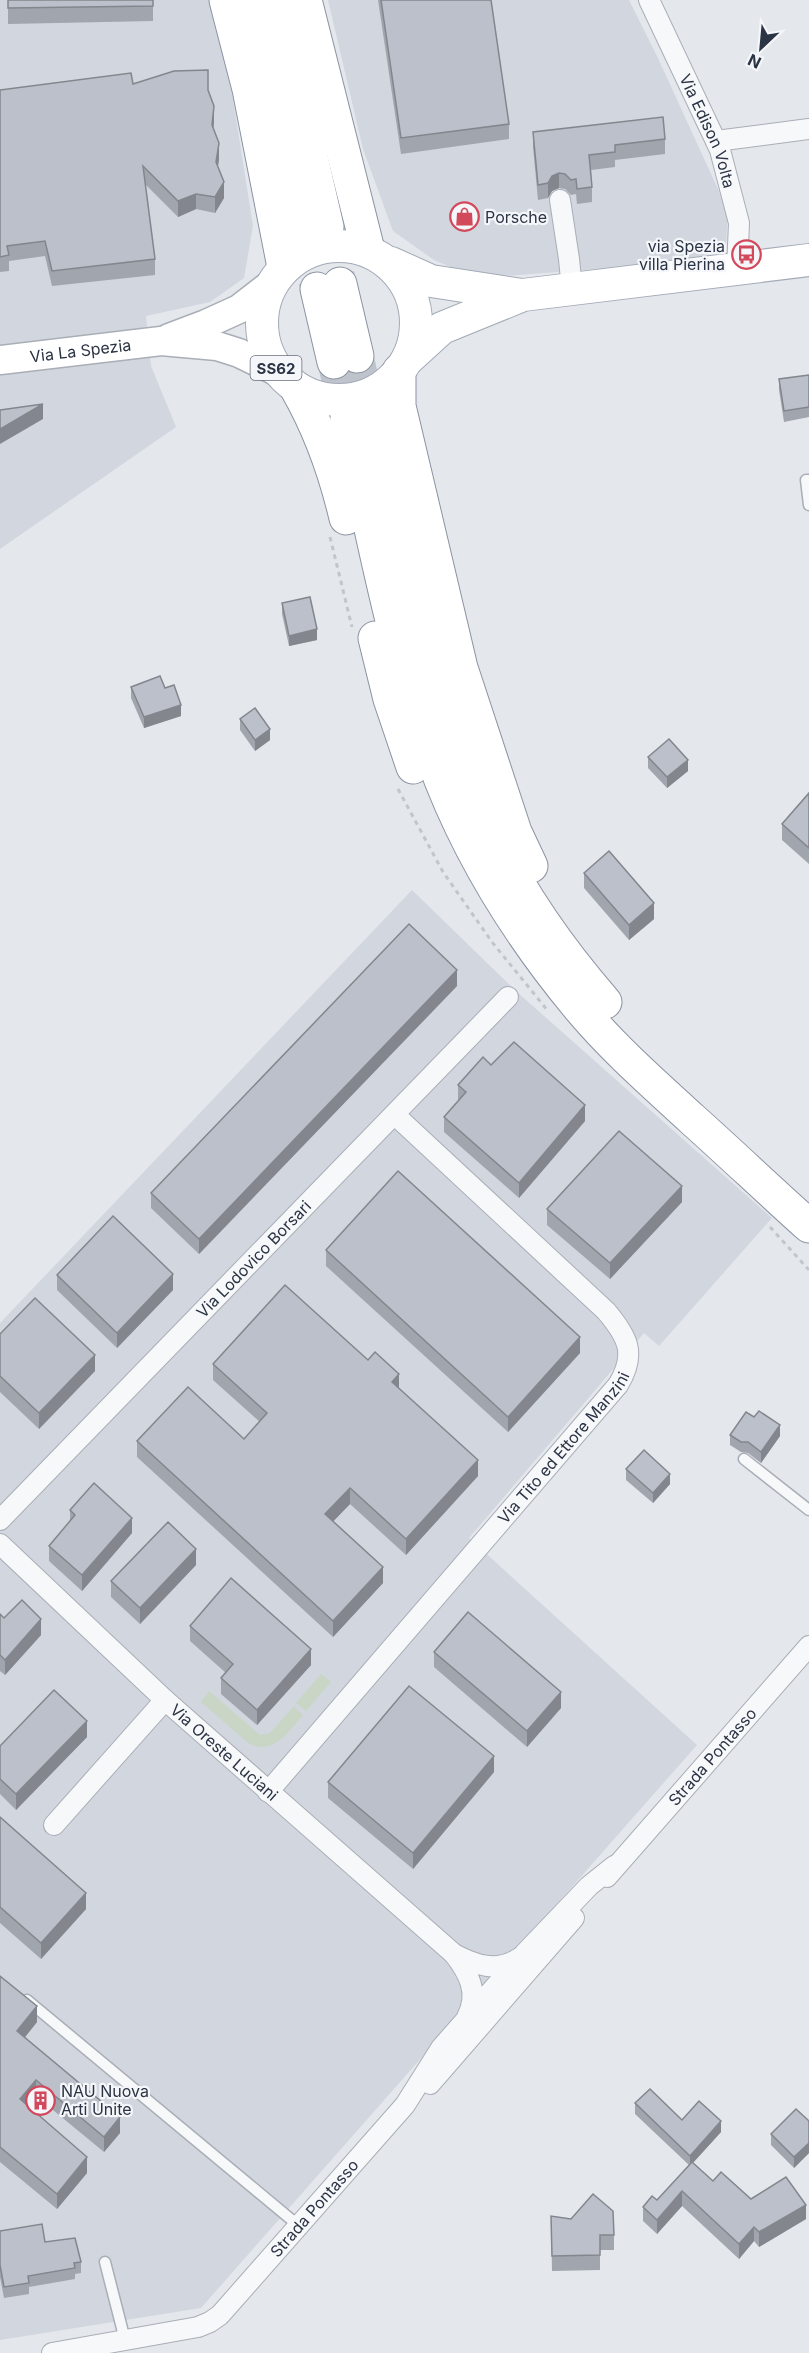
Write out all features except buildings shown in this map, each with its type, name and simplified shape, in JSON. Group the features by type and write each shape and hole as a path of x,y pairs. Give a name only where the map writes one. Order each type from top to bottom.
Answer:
{"highway":[{"path":"226,0 249,88 277,276"},
{"path":"251,0 316,230 275,0"},
{"path":"305,0 377,256"},
{"path":"329,287 345,359"},
{"path":"403,365 399,406 461,668 515,832 604,1018 636,1067 809,1226"},
{"path":"288,380 316,422 337,477 390,699 411,764 442,825 497,915 553,986 586,1020 604,1018"},
{"path":"358,416 446,723 467,780 491,834 529,900 587,981 604,1018 669,1066 809,1196"}],"main road":[{"name":"Via La Spezia","path":"161,341 239,309 302,254 323,246 345,245 377,256 431,281 523,295"},
{"path":"377,256 402,277 412,297 417,318 415,339 403,365"},
{"name":"Via La Spezia","path":"0,360 161,341 217,346 239,353 321,398 346,400 371,394 392,380 403,365 442,328 523,295 809,260"},
{"name":"SS62","path":"277,276 262,307 261,330 267,352 288,380"}],"street":[{"name":"Via Edison Volta","path":"649,0 716,141 739,223 737,269"},
{"path":"716,141 809,129"},
{"path":"560,200 572,289"},
{"name":"Via Lodovico Borsari","path":"0,1520 508,997"},
{"name":"Via Tito ed Ettore Manzini","path":"268,1792 618,1385 628,1364 627,1343 622,1330 606,1311 395,1115"},
{"name":"Via Oreste Luciani","path":"0,1544 165,1700 454,1954 469,1977 473,1992 471,2010 464,2022"},
{"name":"Strada Pontasso","path":"52,2353 198,2327 215,2319 226,2309 403,2108 429,2084 573,1920 599,1889 614,1866 809,1646"},
{"path":"54,1825 165,1700"},
{"name":"Strada Pontasso","path":"429,2084 450,2048 524,1954 589,1886 614,1866"},
{"name":"Strada Pontasso","path":"403,2108 441,2048 464,2022 540,1946 573,1920"},
{"path":"454,1954 493,1994"},
{"name":"Via Oreste Luciani","path":"454,1954 480,1965 495,1967 509,1964 524,1954"}],"lane":[{"path":"809,480 806,480 809,505"},
{"path":"744,1459 809,1510"},
{"path":"18,1992 299,2226"},
{"path":"105,2262 125,2340"}],"shaded area":[{"path":"0,0 209,0 232,93 253,226 244,278 210,302 146,316 151,366 176,427 0,549"},
{"path":"328,0 629,0 728,211 726,244 693,262 477,278 434,260 393,231 363,149"},
{"path":"412,890 517,992 772,1218 659,1346 644,1333 469,1538 697,1745 201,2308 0,2340 0,1323"}],"green space":[{"path":"321,1674 331,1682 306,1711 296,1703"},
{"path":"209,1691 260,1735 270,1733 294,1706 303,1715 279,1741 264,1747 256,1746 247,1742 201,1702"}],"tunnel":[{"path":"327,227 340,284"},
{"path":"304,233 317,289"},
{"path":"357,356 370,414"},
{"path":"334,362 347,418"}],"place":[{"name":"Porsche","path":"464,217"},
{"name":"via Spezia villa Pierina","path":"746,255"},
{"name":"NAU Nuova Arti Unite","path":"40,2100"}]}
